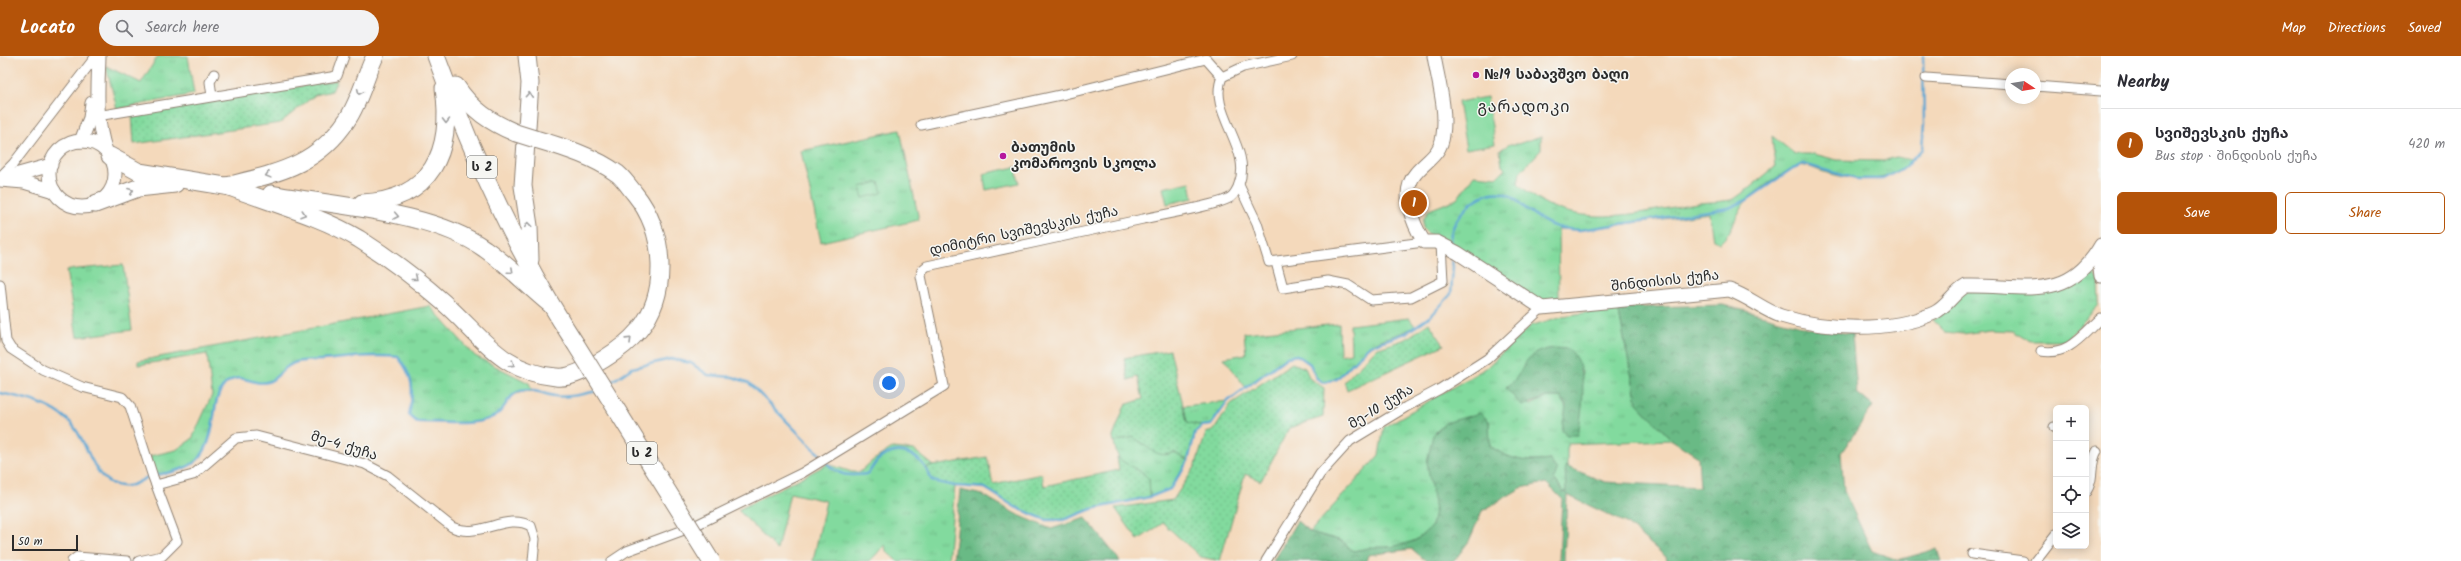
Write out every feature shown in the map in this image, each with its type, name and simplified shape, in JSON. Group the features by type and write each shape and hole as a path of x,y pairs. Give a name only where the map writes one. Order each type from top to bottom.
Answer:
{"highway":[{"path":"227,186 287,170 313,156 330,141 347,120 375,56"},
{"path":"528,56 530,83 523,186 529,226 530,264"},
{"path":"227,186 316,218 358,238 410,274 511,364 535,374 558,378 576,373 599,362 617,351 639,330 652,306 660,272 659,242 645,207 619,175 582,154 516,134 497,125 468,103 438,60"},
{"path":"330,204 383,202 403,195 422,181 435,166 446,137 446,105 438,60"},
{"name":"ს 2","path":"438,60 491,187 550,304 711,561"},
{"path":"108,154 139,172 189,182 227,186 398,216 462,236 485,249 550,304"},
{"path":"95,204 138,188 189,182"}],"street":[{"path":"0,178 24,182 54,191 69,204 82,207 95,204 106,196 113,184 115,170 99,133 98,56"},
{"path":"81,141 90,118 98,56"},
{"path":"0,178 14,164 98,56"},
{"path":"98,116 337,76 344,56"},
{"path":"1292,56 1243,67 1222,77 1217,93 1239,157 1242,173 1239,185 1257,223 1268,262 1424,242 1448,248 1542,308"},
{"path":"1424,242 1412,219 1409,192 1414,174 1431,161 1439,150 1443,135 1443,118 1434,56"},
{"path":"920,125 1065,94 1206,59 1222,77"},
{"path":"212,96 210,82 214,74"},
{"path":"1926,78 2005,84"},
{"path":"2041,86 2101,91"},
{"path":"54,191 50,179 51,166 62,148 81,141 94,144 108,154"},
{"path":"0,178 51,166"},
{"name":"დიმიტრი სვიშევსკის ქუჩა","path":"612,561 627,551 692,527 816,466 944,386 921,276 922,270 927,266 1053,240 1202,206 1231,197 1239,185"},
{"path":"1276,262 1283,288 1328,281 1348,285 1371,300 1411,297 1443,281 1448,248"},
{"path":"2099,248 2101,276"},
{"name":"შინდისის ქუჩა","path":"1542,308 1729,290 1744,295 1781,316 1818,323 1868,328 1887,327 1934,313 1950,302 1958,290 1966,286 2040,288 2059,285 2072,278 2099,248"},
{"path":"0,284 6,341 12,349 43,370 75,384 122,397 130,406 153,477 177,541 170,550 162,556 139,561"},
{"name":"მე-10 ქუჩა","path":"1266,561 1320,474 1350,441 1406,407 1440,389 1487,359 1542,308"},
{"path":"2041,351 2053,353 2066,350 2101,318"},
{"name":"მე-4 ქუჩა","path":"153,477 193,475 236,438 256,436 365,464 388,476 452,527 460,531 468,532 510,522 523,522 531,526 535,539 533,561"},
{"path":"2089,483 2095,454"},
{"path":"2035,561 2053,538"},
{"path":"1972,554 2023,561"},
{"path":"72,561 77,557 127,561"}],"green space":[{"path":"158,56 188,56 194,94 117,109 106,66 141,83"},
{"path":"337,80 332,91 315,95 280,123 134,144 132,115"},
{"path":"1487,97 1495,144 1466,149 1458,102"},
{"path":"900,130 919,220 821,242 801,151"},
{"path":"1541,136 1541,150 1520,172 1518,183 1537,199 1557,209 1578,214 1600,216 1622,215 1695,203 1734,199 1775,167 1772,136 1795,154 1814,154 1837,160 1883,161 1896,157 1912,160 1903,168 1892,174 1882,178 1871,179 1847,178 1806,166 1795,167 1770,182 1747,200 1740,210 1729,233 1720,243 1713,240 1709,213 1580,230 1558,229 1559,301 1539,302 1436,240 1423,229 1423,220 1429,210 1457,199 1474,175 1497,177 1505,169 1502,166 1500,150 1510,144 1518,144"},
{"path":"1016,167 1019,183 986,190 983,174"},
{"path":"879,182 882,193 863,198 860,187"},
{"path":"1190,182 1193,198 1167,204 1163,188"},
{"path":"123,265 132,330 77,337 66,270"},
{"path":"2087,271 2094,272 2098,280 2099,305 2065,341 2030,341 2013,331 1989,330 1963,334 1945,332 1933,320 1952,308 1963,293 1967,291 2035,292"},
{"path":"1723,305 1813,329 1852,334 1857,393 1873,406 1841,453 1844,491 1872,551 1898,560 1937,549 1941,561 1667,561 1666,557 1626,523 1567,495 1564,561 1559,561 1562,499 1546,483 1521,488 1482,511 1469,541 1454,561 1426,561 1412,549 1368,555 1366,561 1273,561 1297,521 1310,532 1342,541 1353,551 1374,547 1391,547 1415,541 1432,526 1435,511 1427,462 1433,435 1445,423 1480,413 1489,421 1490,446 1504,455 1526,461 1550,460 1557,470 1554,479 1566,494 1565,466 1605,482 1700,487 1698,457 1672,440 1637,403 1618,308"},
{"path":"430,306 475,356 529,383 532,391 516,394 509,400 501,411 488,419 469,423 417,422 409,415 412,398 410,377 398,357 369,356 297,362 287,367 270,381 264,383 240,378 229,381 223,387 218,397 208,443 198,460 181,469 154,476 150,456 176,450 192,439 212,395 207,354 138,365 138,361"},
{"path":"1618,308 1637,402 1672,440 1567,444 1567,495 1554,479 1550,460 1525,461 1504,455 1490,446 1489,421 1432,489 1434,518 1431,527 1424,535 1405,544 1353,551 1342,541 1310,532 1379,455 1384,427 1486,368 1530,326 1563,316","holes":["1582,370 1578,435 1561,397 1547,397 1530,405 1506,388 1517,380"]},
{"path":"1409,318 1415,326 1404,332 1374,343 1339,376 1324,383 1316,378 1310,364 1297,355 1287,357 1246,388 1224,358 1246,354 1244,333 1339,324 1340,355 1351,353 1350,325"},
{"path":"1429,323 1444,345 1347,390 1344,382 1376,349 1406,339"},
{"path":"1554,348 1569,349 1576,358 1580,368 1583,390 1578,435 1567,435 1562,431 1566,406 1561,397 1547,397 1522,406 1506,388 1519,374 1529,358 1543,350"},
{"path":"1170,350 1187,422 1202,426 1195,433 1188,461 1174,452 1163,455 1152,451 1133,437 1114,442 1113,437 1125,405 1143,399 1138,377 1128,380 1124,358"},
{"path":"1292,363 1305,368 1310,379 1324,388 1323,417 1289,428 1261,481 1245,474 1220,561 1201,557 1163,523 1138,540 1115,508 1173,500 1195,467 1206,433 1214,430 1231,404"},
{"path":"1228,401 1211,425 1202,426 1187,422 1184,406"},
{"path":"1133,437 1144,444 1174,452 1188,461 1170,489 1150,497 1149,479 1143,473 1127,465 1119,458 1114,442"},
{"path":"892,448 914,450 934,466 927,467 932,481 955,486 948,561 897,561 886,551 885,545 870,561 813,561 826,501 790,493 777,550 738,510 828,464 852,472 860,472 872,461"},
{"path":"987,457 993,484 1042,474 1044,486 1119,470 1117,457 1149,479 1150,497 1092,509 1063,520 1046,520 1015,507 985,488 955,486 932,481 927,467"},
{"path":"960,490 983,495 1016,514 1051,529 1086,518 1120,561 953,561"}],"waterway":[{"path":"1450,244 1451,234 1461,213 1479,198 1490,194 1501,193 1511,196 1525,208 1550,225 1580,230 1729,208 1747,200 1793,168 1803,164 1856,179 1883,179 1905,167 1922,149 1924,125 1923,56"},
{"path":"825,461 839,473 849,475 868,474 879,459 888,454 904,452 917,459 923,465 932,481 955,486 985,488 1015,507 1046,520 1063,520 1092,509 1150,497 1170,489 1188,461 1195,433 1202,426 1211,425 1228,401 1287,357 1297,355 1310,364 1316,378 1324,383 1337,379 1369,346 1406,333 1432,315 1451,294 1453,267 1451,255"},
{"path":"155,475 169,473 191,465 204,452 208,443 219,393 229,381 240,378 264,383 276,377 290,365 300,361 369,356 398,357 410,377 412,398 409,415 417,422 467,423 486,420 498,414 514,394 527,390 555,396 576,395 597,391"},
{"path":"608,384 632,368 671,359 691,363 708,375 733,377 749,383 822,457"},
{"path":"0,393 37,402 54,410 70,422 77,431 99,472 106,480 115,485 130,486 150,476"}],"place":[{"name":"№19 საბავშვო ბაღი","path":"1476,75"},
{"name":"ბათუმის კომაროვის სკოლა","path":"1003,156"},
{"name":"სვიშევსკის ქუჩა","path":"1414,203"}],"district":[{"name":"გარადოკი","path":"1524,107"}]}
